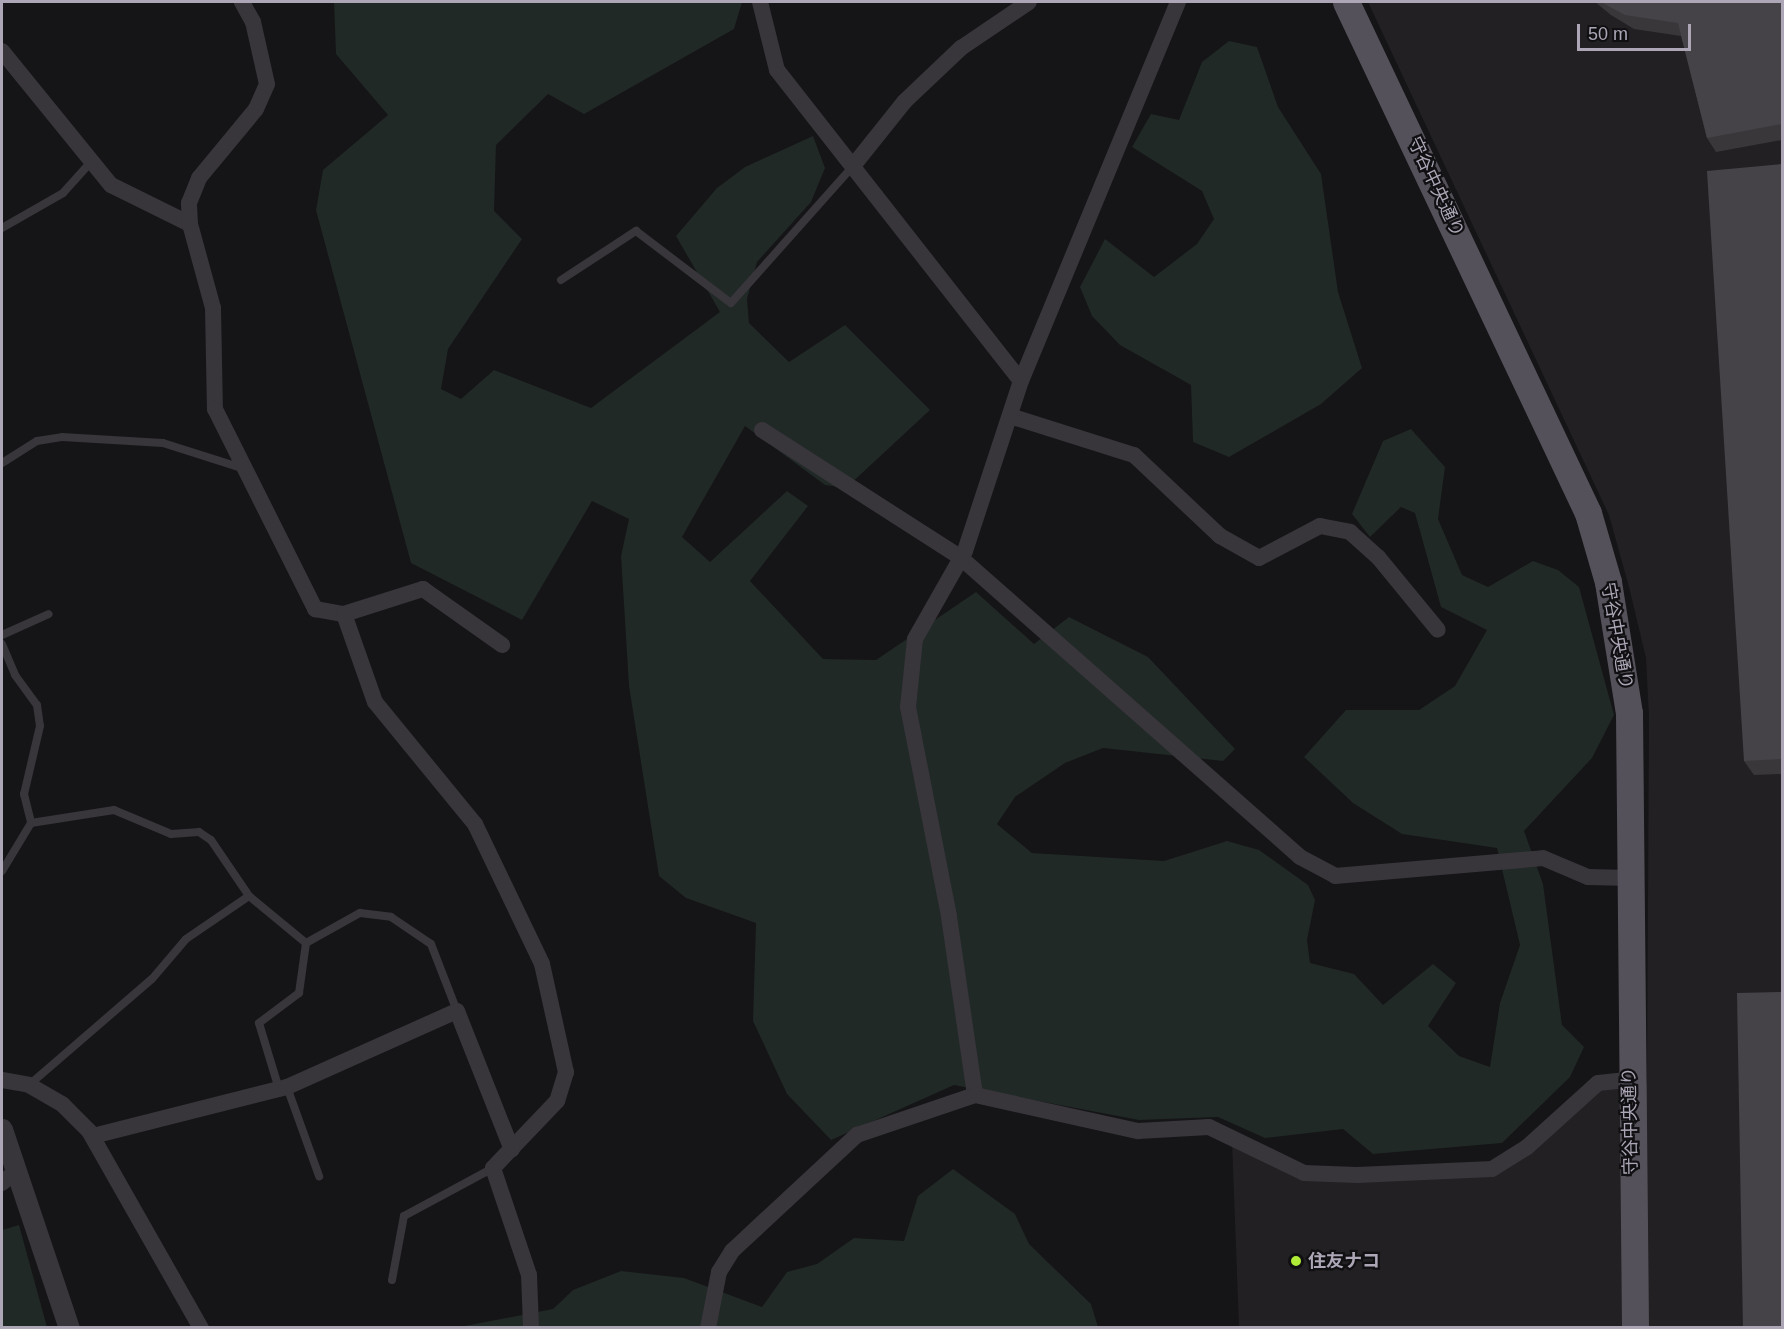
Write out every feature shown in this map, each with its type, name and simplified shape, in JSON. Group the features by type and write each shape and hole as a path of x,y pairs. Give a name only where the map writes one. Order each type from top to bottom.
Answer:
{"main road":[{"name":"守谷中央通り","path":"1346,2 1588,513 1608,582 1623,659 1629,713 1629,1080 1635,1328"}],"street":[{"path":"242,2 254,22 267,84 256,109 199,178 189,203 190,224 213,308 215,409 315,609 344,614 423,589 502,645"},
{"path":"759,2 777,70 1021,381"},
{"path":"853,166 904,102 961,48 1029,2"},
{"path":"975,1095 949,916 908,707 915,639 961,558 1021,381 1178,2"},
{"path":"2,51 90,163 111,185 190,224"},
{"path":"1010,416 1134,455 1220,536 1259,558 1320,526 1350,532 1378,557 1438,630"},
{"path":"762,430 961,558 1300,856 1335,876 1543,858 1588,877 1630,878"},
{"path":"344,614 375,702 475,824 542,964 566,1072 557,1101 493,1168 529,1275 531,1328"},
{"path":"93,1137 283,1088 458,1011 512,1150"},
{"path":"2,1080 29,1085 63,1105 93,1137 201,1328"},
{"path":"708,1328 719,1272 732,1251 857,1135 975,1095 1138,1131 1209,1127 1304,1173 1357,1175 1492,1169 1526,1148 1598,1083 1629,1080"},
{"path":"2,1129 18,1169 69,1328"},
{"path":"2,1183 18,1169"}],"lane":[{"path":"2,228 63,193 90,163"},
{"path":"561,280 636,231 731,303 853,166"},
{"path":"2,463 37,441 62,437 163,443 246,469"},
{"path":"2,635 50,614"},
{"path":"2,644 15,675 37,705 40,726 24,794 32,823 2,871"},
{"path":"32,823 114,810 171,834 199,832 211,840 249,896 306,943"},
{"path":"29,1085 152,979 186,939 249,896"},
{"path":"306,943 360,912 391,917 431,945 458,1011"},
{"path":"306,943 299,993 259,1023 319,1176"},
{"path":"392,1280 404,1216 493,1168"}],"shaded area":[{"path":"334,2 742,2 734,29 584,114 548,94 496,145 494,211 522,239 448,349 441,389 461,399 494,370 591,408 720,312 676,236 717,188 745,167 813,136 825,168 811,202 757,262 747,299 749,323 789,362 845,325 930,410 846,488 825,485 745,426 682,537 710,562 787,491 808,506 750,581 823,659 876,660 976,592 1034,644 1069,617 1148,657 1235,749 1223,761 1103,748 1065,763 1015,797 997,824 1032,853 1164,861 1227,841 1259,850 1308,885 1315,900 1307,940 1310,963 1354,974 1383,1005 1433,964 1456,983 1428,1026 1459,1056 1490,1067 1500,1003 1520,945 1497,848 1402,834 1353,803 1304,757 1346,710 1419,710 1455,686 1487,630 1441,607 1415,513 1401,507 1370,537 1352,514 1383,441 1411,429 1445,467 1438,519 1462,575 1488,587 1533,561 1558,570 1579,587 1614,715 1592,758 1524,831 1543,884 1562,1025 1584,1047 1570,1077 1502,1143 1373,1154 1343,1129 1265,1138 1218,1117 1139,1120 954,1085 831,1140 787,1094 753,1021 756,923 686,898 659,876 629,686 621,556 629,519 592,501 522,620 411,563 316,210 323,170 388,115 336,54"},
{"path":"1368,2 1782,2 1782,1327 1239,1327 1232,1141 1304,1173 1492,1169 1598,1083 1647,1084 1649,717 1646,658 1629,587 1609,515"},
{"path":"1229,41 1257,47 1278,107 1321,174 1338,292 1362,368 1321,404 1229,457 1193,442 1191,385 1120,345 1092,316 1080,287 1105,239 1154,277 1197,244 1214,219 1202,191 1132,147 1151,114 1179,120 1202,62"},
{"path":"953,1169 1015,1214 1029,1244 1091,1304 1098,1327 454,1328 553,1309 573,1290 621,1271 684,1278 762,1307 787,1272 817,1264 854,1238 904,1241 918,1196"},
{"path":"19,1225 47,1327 2,1327 2,1230"}],"building":[{"path":"1601,2 1782,2 1782,124 1707,138 1678,23 1625,15"},
{"path":"1782,164 1782,759 1744,761 1707,171"},
{"path":"1782,992 1782,1328 1743,1328 1737,993"}],"place":[{"name":"住友ナコ","path":"1296,1261"}]}
